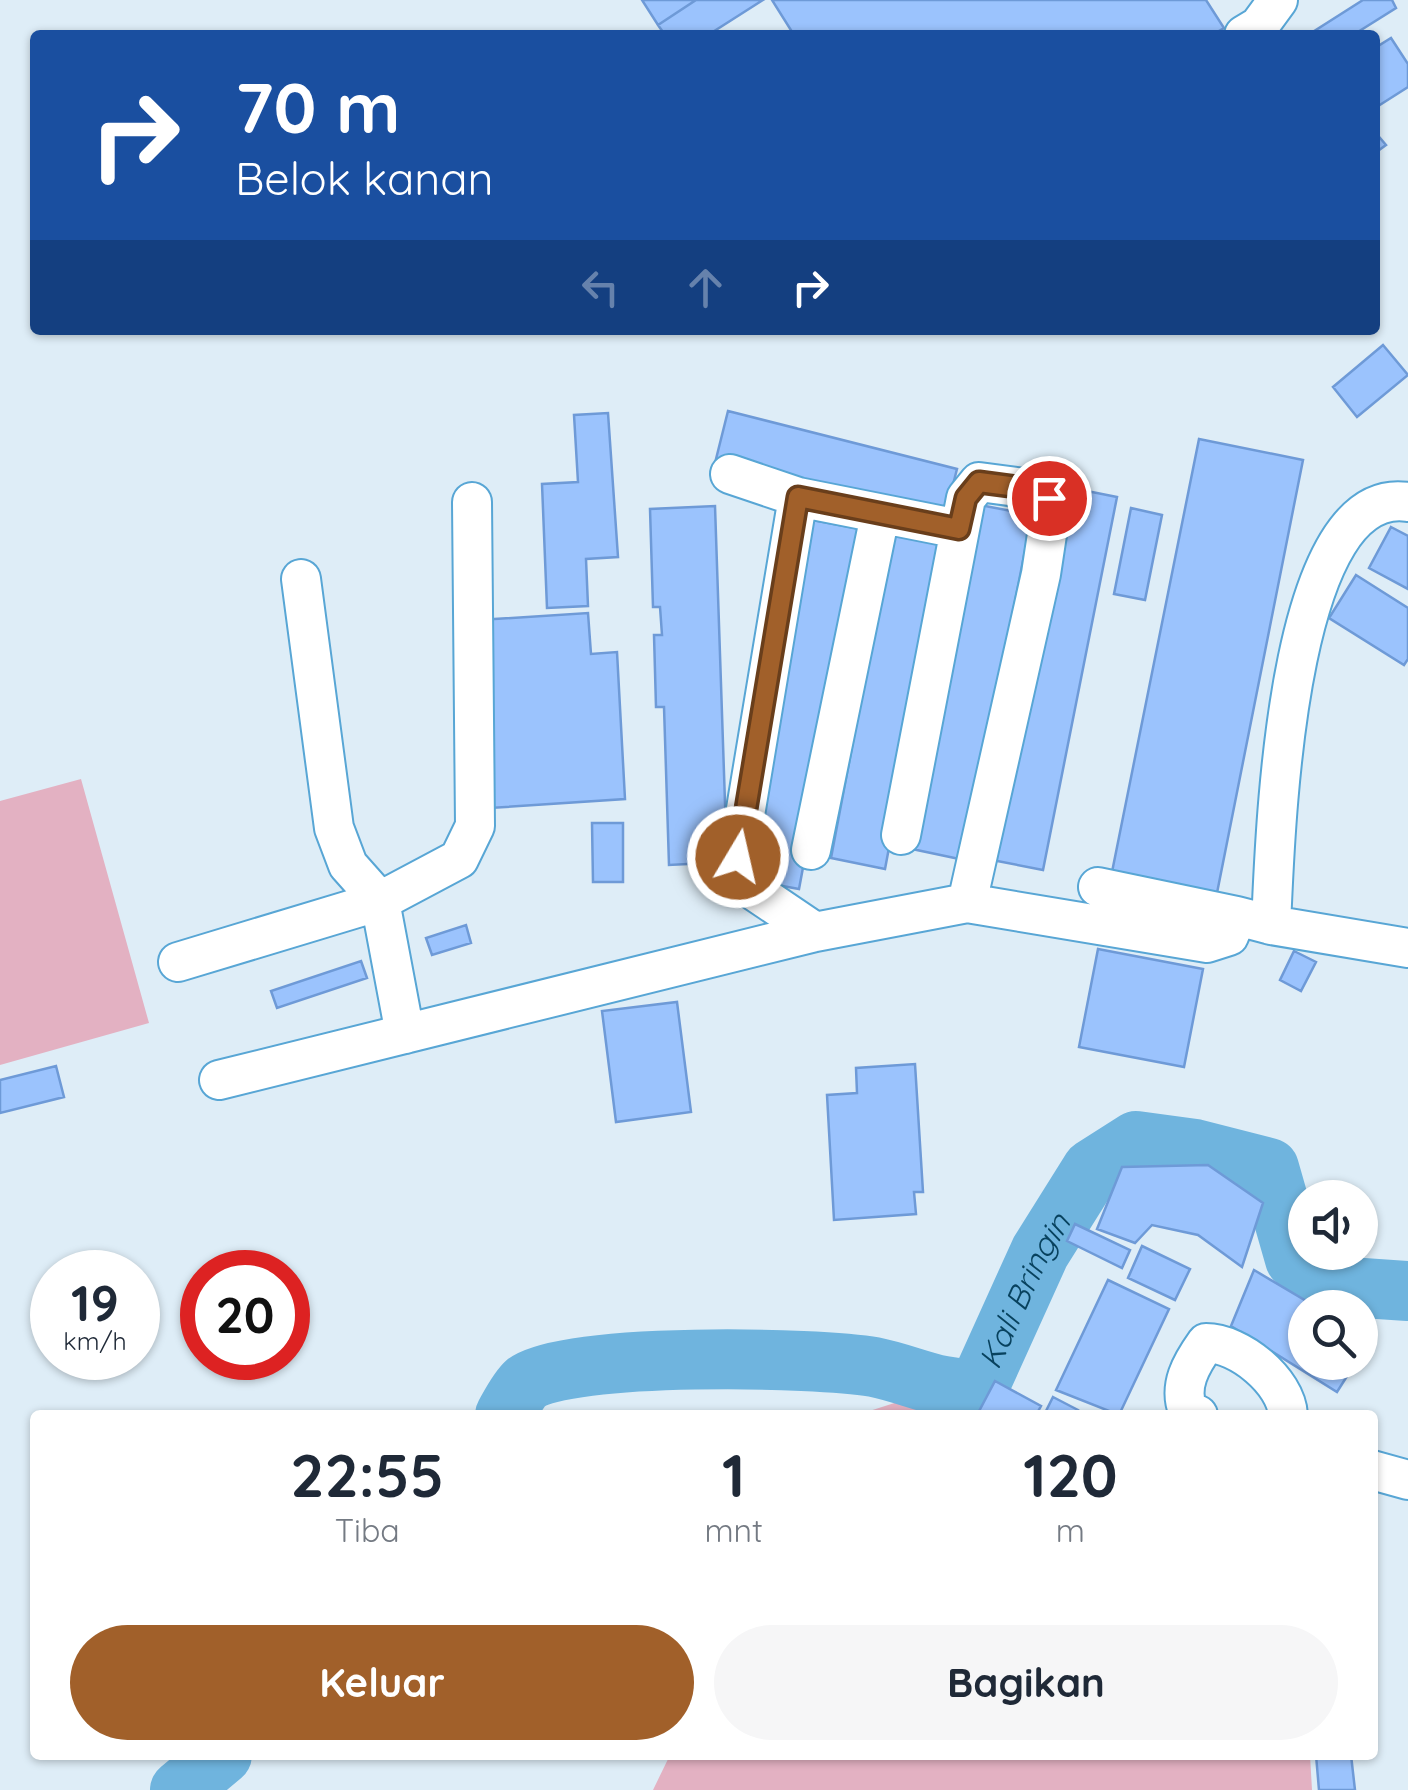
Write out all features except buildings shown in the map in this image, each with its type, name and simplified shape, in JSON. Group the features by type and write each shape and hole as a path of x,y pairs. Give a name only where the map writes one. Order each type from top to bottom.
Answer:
{"lane":[{"path":"1252,30 1278,0"},
{"path":"730,474 798,497 959,529"},
{"path":"901,835 966,498 979,482 1024,488 1049,498 1041,574 967,903"},
{"path":"798,497 738,857 744,884 815,932"},
{"path":"178,962 380,902 458,859 474,826 472,502"},
{"path":"219,1080 815,932 967,903 1207,943 1229,936 1254,921 1275,840 1298,643 1314,584 1354,524 1379,505 1408,502"},
{"path":"811,850 880,515"},
{"path":"301,579 334,828 348,865 380,902 405,1034"},
{"path":"1098,887 1254,921 1408,948"},
{"path":"1188,1410 1183,1399 1189,1368 1206,1343 1222,1343 1280,1385 1288,1410"},
{"path":"1378,1472 1408,1480"}],"shaded area":[{"path":"81,779 149,1023 0,1065 0,801"},
{"path":"910,1398 937,1410 873,1410"},
{"path":"668,1760 1310,1760 1312,1790 653,1790"}],"waterway":[{"name":"Kali Bringin","path":"508,1410 526,1383 550,1373 639,1362 750,1359 845,1364 874,1367 937,1385 978,1389 1040,1252 1092,1169 1136,1141 1195,1149 1269,1168 1295,1259 1334,1286 1408,1291"},
{"name":"Kali Bringin","path":"180,1790 216,1760"}],"route":[{"path":"738,857 798,497 959,529 966,498 971,487 979,482 1024,488 1049,498"}]}
